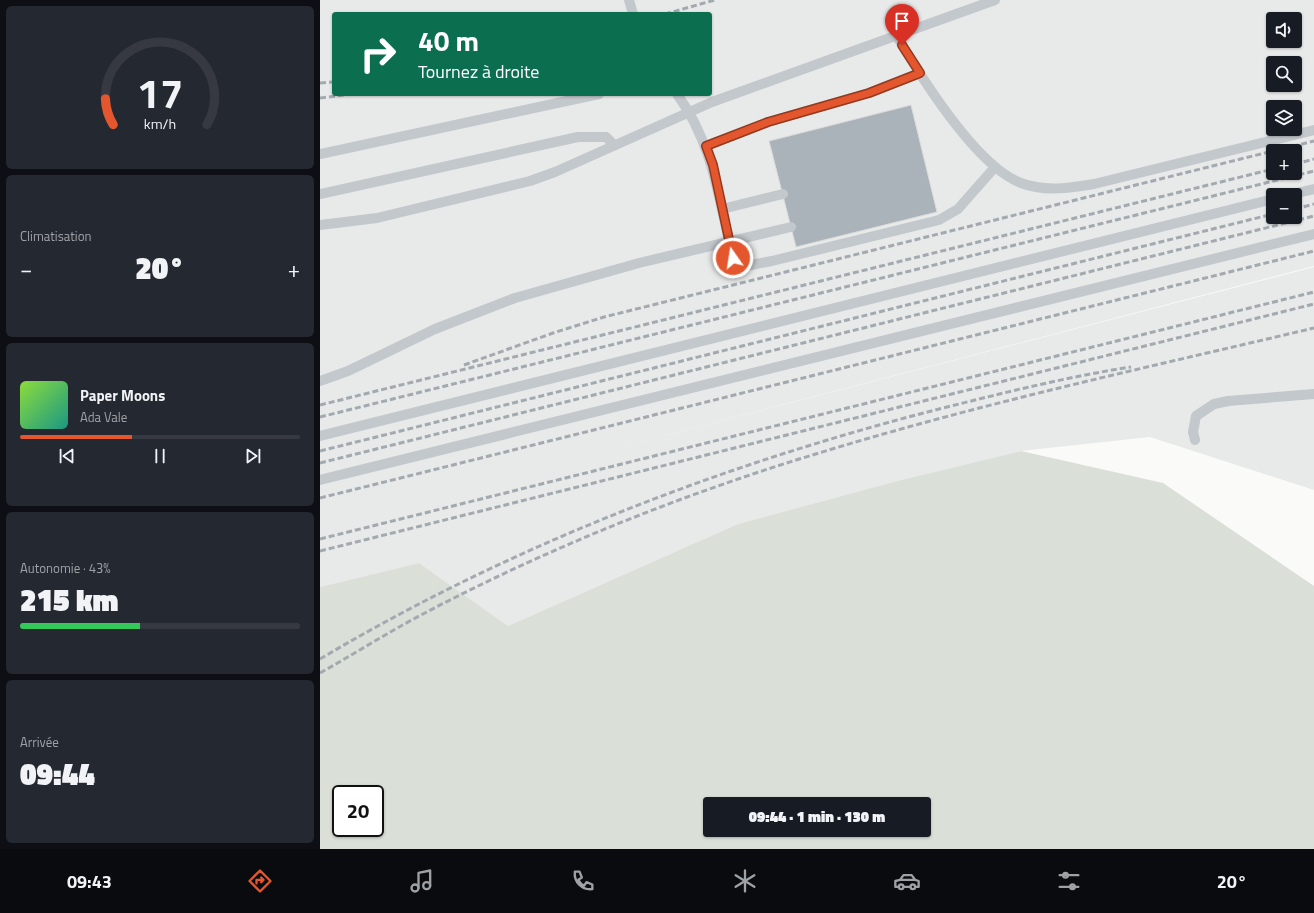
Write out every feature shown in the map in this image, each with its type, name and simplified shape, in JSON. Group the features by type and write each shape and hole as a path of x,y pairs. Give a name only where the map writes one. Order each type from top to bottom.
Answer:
{"lane":[{"path":"629,0 632,12"},
{"path":"320,225 377,218 530,181 555,172 689,111 995,0"},
{"path":"896,35 920,73 965,135 995,167 1009,177 1032,186 1058,188 1113,180 1314,130"},
{"path":"706,146 768,122 869,93 920,73"},
{"path":"320,154 590,96"},
{"path":"678,96 689,111 706,146 713,165 729,241 736,263 745,266 939,220 950,215 967,200 995,167"},
{"path":"320,194 578,137 606,137 614,145"},
{"path":"1302,192 1314,189"},
{"path":"722,209 783,194"},
{"path":"320,436 1266,201"},
{"path":"320,381 348,371 435,329 491,306 639,263 791,227"},
{"path":"320,480 1314,234"},
{"path":"1195,440 1193,432 1196,416 1214,404 1228,401 1314,394"}],"shaded area":[{"path":"320,0 1314,0 1314,266 551,465 1314,267 1314,490 1150,437 1021,451 897,481 738,524 508,626 419,563 320,587"},
{"path":"1021,451 1163,483 1314,586 1314,849 320,849 320,587 419,563 508,626 738,524 897,481"}],"building":[{"path":"911,105 937,212 796,247 769,141"}],"railway":[{"path":"672,12 715,0"},
{"path":"320,83 332,82"},
{"path":"320,98 336,96"},
{"path":"1302,144 1314,141"},
{"path":"464,365 553,333 604,317 1266,153"},
{"path":"1302,162 1314,159"},
{"path":"320,405 1266,171"},
{"path":"320,417 1314,171"},
{"path":"1302,207 1314,204"},
{"path":"320,451 1266,216"},
{"path":"320,463 1314,216"},
{"path":"320,498 1314,251"},
{"path":"320,539 1314,292"},
{"path":"320,551 1314,304"},
{"path":"320,673 421,615 469,590 617,524 717,486 819,453 942,418 1066,386 1314,328"},
{"path":"320,659 393,618 467,580 544,544 699,482 779,455 939,409 1059,380 1131,367"}],"route":[{"path":"733,258 713,165 706,146 768,122 831,105 894,85 920,73 902,45"}]}
